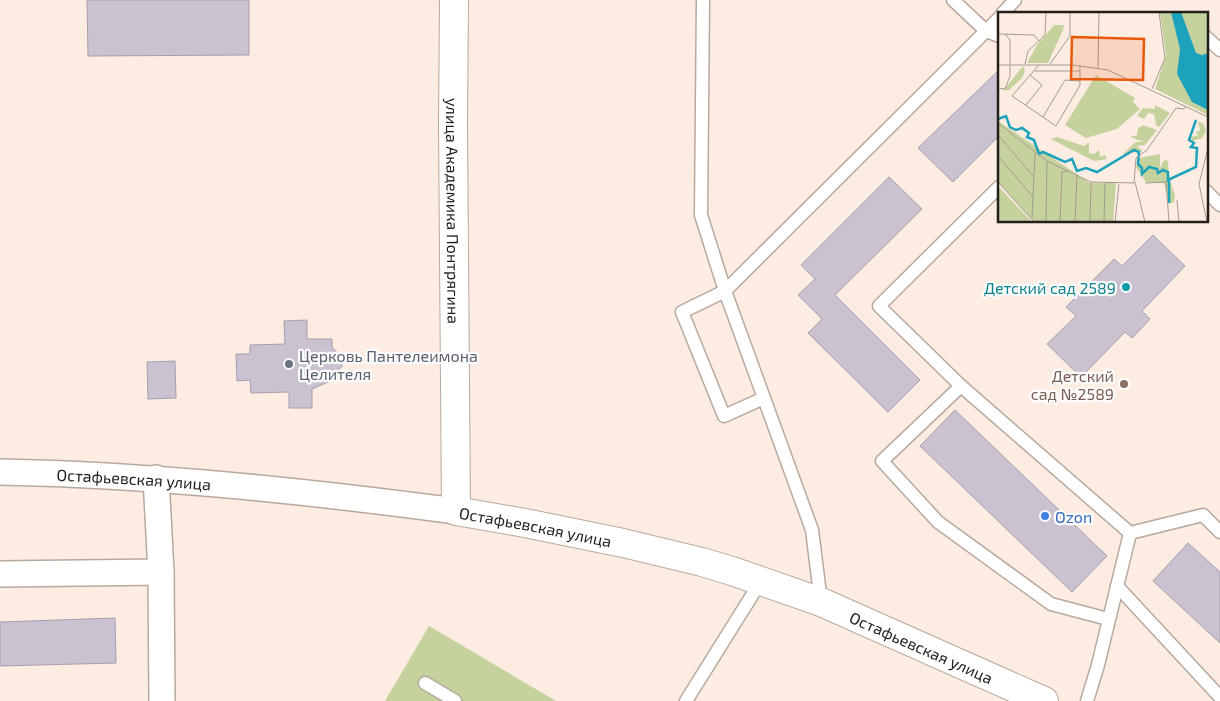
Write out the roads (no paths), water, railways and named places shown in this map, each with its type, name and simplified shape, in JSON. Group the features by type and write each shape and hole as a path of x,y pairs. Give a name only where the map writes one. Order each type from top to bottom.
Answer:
{"street":[{"name":"улица Академика Понтрягина","path":"454,0 456,512"},
{"name":"Остафьевская улица","path":"0,472 156,478 359,499 525,523 623,543 702,562 821,602 1044,701"},
{"path":"156,478 161,572 162,701"},
{"path":"0,574 161,572"}],"lane":[{"path":"703,0 701,215 725,291 812,530 821,602"},
{"path":"953,0 986,31 998,36"},
{"path":"1004,12 1015,0"},
{"path":"764,398 724,416 682,312 725,291 998,19"},
{"path":"1208,39 1220,50"},
{"path":"998,188 879,306 961,386 1130,533"},
{"path":"1208,193 1220,205"},
{"path":"961,386 882,461 938,522 1051,604 1108,618"},
{"path":"1130,533 1203,515 1220,532"},
{"path":"1087,701 1098,665 1130,533"},
{"path":"686,701 761,581"},
{"path":"1117,586 1220,697"},
{"path":"425,683 455,701"}],"place":[{"name":"Детский сад 2589","path":"1126,287"},
{"name":"Церковь Пантелеимона Целителя","path":"289,364"},
{"name":"Детский сад №2589","path":"1124,384"},
{"name":"Ozon","path":"1045,516"}]}
